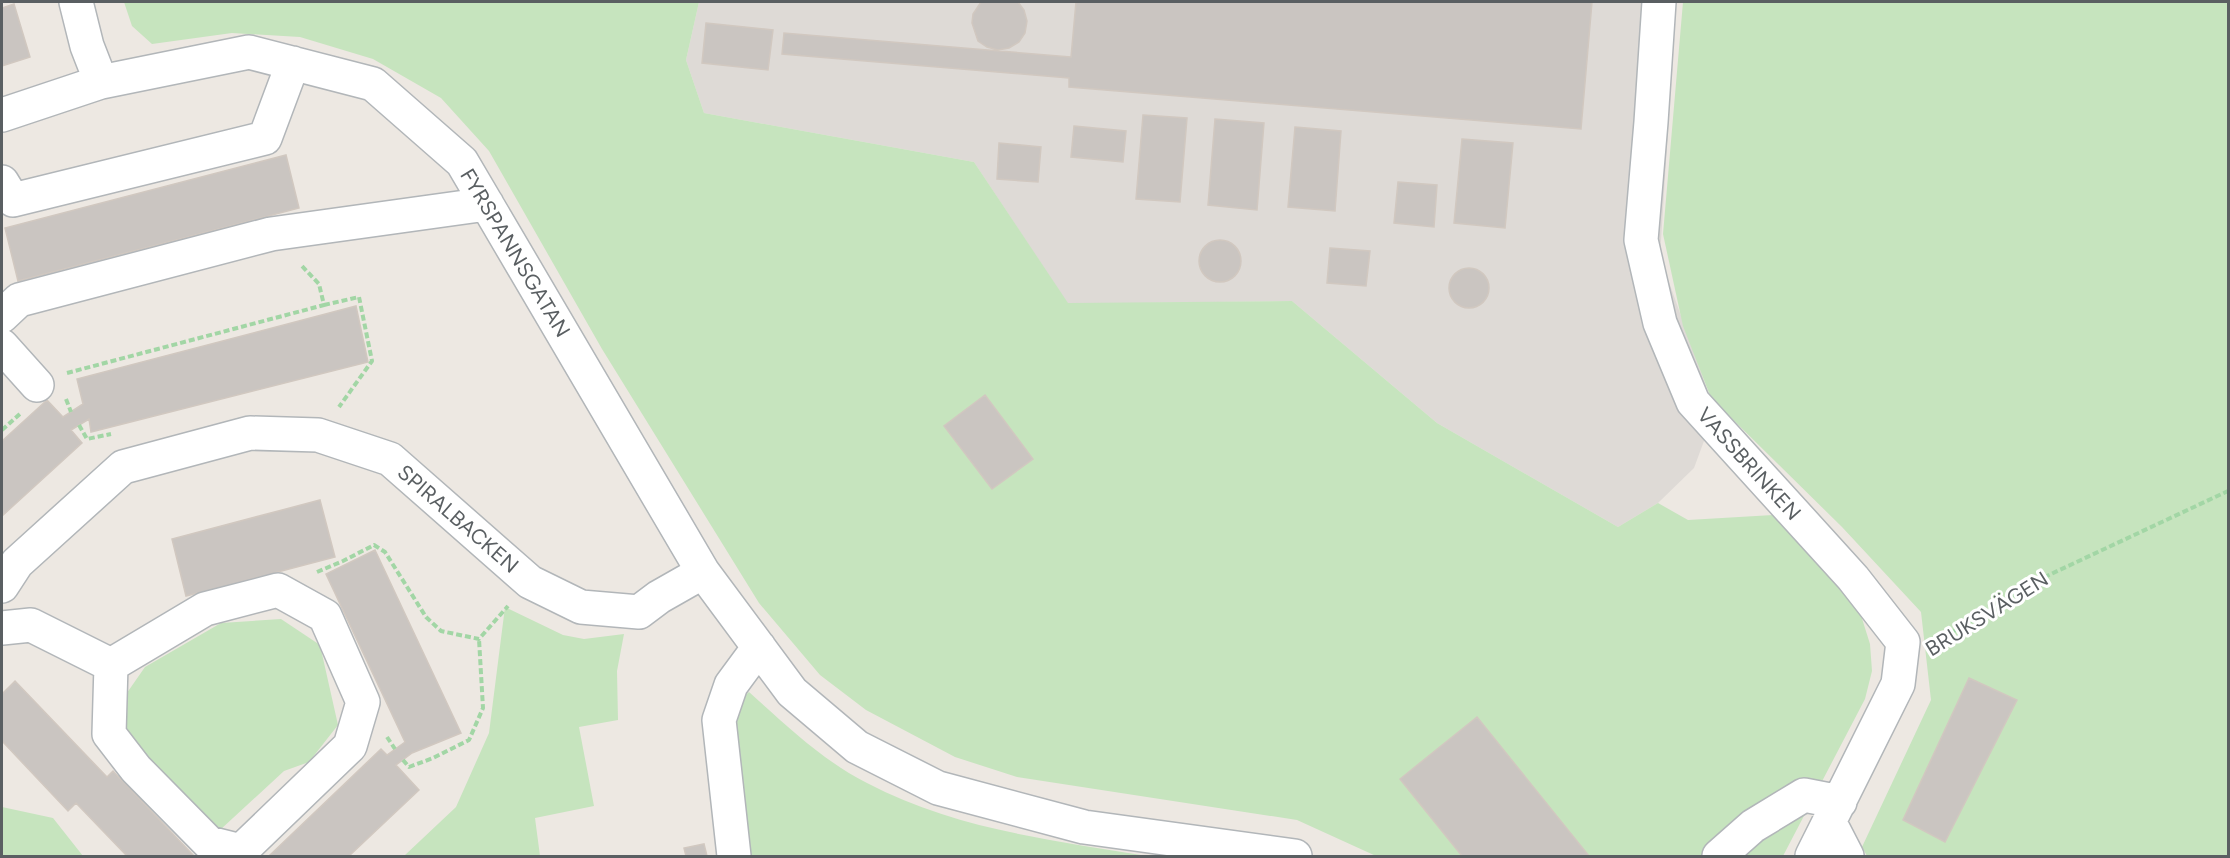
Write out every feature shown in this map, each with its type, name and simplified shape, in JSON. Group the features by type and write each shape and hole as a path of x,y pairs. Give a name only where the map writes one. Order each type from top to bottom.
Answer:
{"street":[{"path":"76,2 87,46 101,82"},
{"name":"VASSBRINKEN","path":"1659,2 1652,122 1641,240 1660,323 1693,402 1853,578 1903,642 1898,684"},
{"name":"FYRSPANNSGATAN","path":"2,115 101,82 249,52 373,84 462,162 702,572 792,692 857,747 938,788 1083,827 1295,856"},
{"path":"2,182 13,200 265,138 293,63"},
{"path":"2,316 19,300 271,234 487,204"},
{"path":"2,346 47,380"},
{"name":"SPIRALBACKEN","path":"2,586 17,563 123,467 250,433 318,435 390,459 530,582 581,607 639,612 659,597 702,572"},
{"path":"278,590 325,616 363,702 350,746 242,851 210,843 136,769 109,734 111,665 205,609 278,590"},
{"path":"2,628 31,625 111,665"},
{"path":"734,856 719,720 731,685 759,647"},
{"path":"1812,856 1898,684"},
{"path":"1719,856 1753,826 1804,795 1835,813 1848,856"}],"path":[{"path":"319,284 324,304"},
{"path":"47,380 324,304 359,297 372,361 362,377"},
{"path":"79,425 87,439"},
{"name":"BRUKSVÄGEN","path":"1898,684 1926,647 2034,582 2229,491"},
{"path":"278,590 374,545 385,552 426,617 441,631 478,639"},
{"path":"403,760 409,767 469,740 483,708 478,639 530,582"}],"shaded area":[{"path":"699,2 1676,2 1660,257 1715,411 1694,468 1658,503 1618,527 1437,423 1292,301 1068,304 974,162 704,113 686,60"}],"green space":[{"path":"124,2 699,2 686,60 704,113 974,162 1068,303 1292,301 1437,423 1618,527 1658,503 1688,520 1773,515 1792,530 1859,609 1870,644 1872,671 1865,699 1783,856 1376,856 1297,820 1017,777 955,757 866,710 820,675 759,603 602,349 489,151 441,98 373,59 300,37 232,33 152,44 132,26"},
{"path":"1683,2 2228,2 2228,856 1867,856 1862,847 1931,700 1921,612 1842,527 1711,398 1683,326 1663,234"},
{"path":"505,607 563,635 584,639 624,634 617,671 618,720 579,727 594,806 535,818 540,856 404,856 456,807 489,733"},
{"path":"281,619 320,645 338,725 309,762 284,771 220,830 207,824 200,811 119,727 122,700 145,667 221,623"},
{"path":"749,692 835,764 900,799 934,812 1004,831 1147,856 744,856 733,706"},
{"path":"2,807 53,818 83,856 2,856"}],"building":[{"path":"981,2 1018,2 1024,10 1027,21 1025,33 1019,42 1009,48 998,50 978,41 972,23 973,14"},
{"path":"1076,2 1592,2 1581,129 1069,87 1069,78 782,54 784,33 1071,57"},
{"path":"14,4 30,57 2,66 2,8"},
{"path":"706,23 773,30 768,70 702,63"},
{"path":"1143,115 1187,118 1180,202 1136,199"},
{"path":"1215,119 1264,123 1257,210 1208,205"},
{"path":"1074,126 1126,131 1123,162 1071,157"},
{"path":"1295,127 1341,131 1335,211 1288,207"},
{"path":"1462,139 1513,143 1505,228 1454,223"},
{"path":"999,143 1041,147 1038,182 997,179"},
{"path":"286,155 299,208 18,281 5,228"},
{"path":"1398,182 1437,185 1434,227 1394,223"},
{"path":"1220,240 1228,241 1235,246 1240,253 1240,269 1235,276 1228,281 1220,282 1212,281 1205,276 1200,269 1199,261 1200,253 1205,246 1212,241"},
{"path":"1330,248 1370,251 1366,286 1327,283"},
{"path":"1469,268 1483,274 1489,288 1483,302 1469,308 1455,302 1449,288 1455,274"},
{"path":"356,306 368,362 91,432 89,419 71,430 82,443 2,516 2,441 47,400 63,417 83,404 77,379"},
{"path":"985,395 1033,459 992,489 944,426"},
{"path":"320,500 335,557 186,596 172,539"},
{"path":"375,550 461,733 412,753 396,765 419,790 349,856 269,856 381,749 387,755 405,742 326,574"},
{"path":"1969,678 2017,700 1945,842 1903,820"},
{"path":"15,681 107,777 113,771 194,856 127,856 76,803 68,811 2,741 2,694"},
{"path":"1477,717 1589,856 1462,856 1400,779"},
{"path":"704,844 707,856 686,856 684,848"}]}
